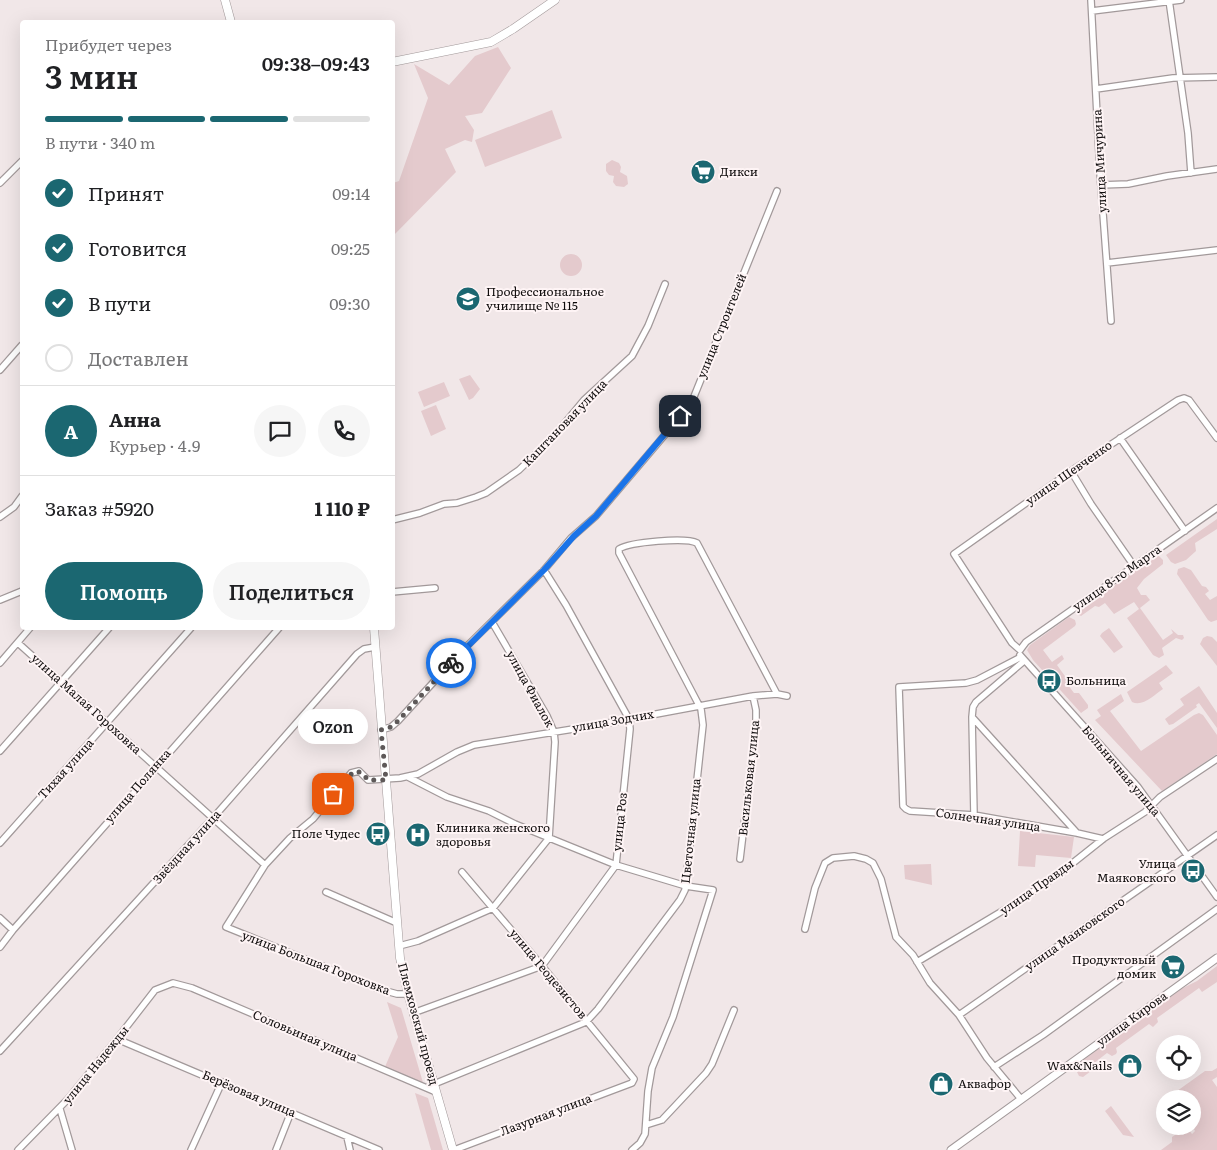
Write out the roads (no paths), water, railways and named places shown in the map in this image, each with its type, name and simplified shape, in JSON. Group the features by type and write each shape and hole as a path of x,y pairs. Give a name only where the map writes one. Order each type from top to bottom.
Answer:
{"main road":[{"path":"226,0 231,20"},
{"path":"395,61 491,42 513,30 555,0"},
{"name":"Племхозский проезд","path":"374,630 399,946 413,1013 454,1150"}],"street":[{"name":"улица Мичурина","path":"1091,0 1110,321"},
{"path":"1092,11 1181,0"},
{"path":"1169,1 1188,133 1191,173"},
{"path":"1096,89 1180,78 1217,77"},
{"path":"0,183 20,163"},
{"path":"1101,184 1128,184 1217,169"},
{"name":"улица Строителей","path":"381,730 391,727 398,721 462,651 544,570 571,538 615,495 690,404 777,191"},
{"path":"1107,262 1217,250"},
{"name":"Каштановая улица","path":"395,519 444,504 457,503 486,493 519,470 554,436 584,400 632,356 648,326 665,284"},
{"path":"0,370 20,347"},
{"name":"улица Шевченко","path":"954,554 1071,471 1178,400 1186,398 1217,438"},
{"path":"1120,438 1185,531"},
{"path":"1071,471 1088,500 1134,566"},
{"path":"0,517 14,507 20,499"},
{"name":"улица 8-го Марта","path":"1022,656 1026,642 1217,508"},
{"name":"Цветочная улица","path":"435,1088 587,1021 680,900 686,886 703,726 700,705 618,551 622,548 649,542 691,541 697,543 777,694"},
{"name":"Больничная улица","path":"954,554 1012,643 1152,805 1217,897"},
{"path":"544,570 566,605 629,719"},
{"path":"395,592 435,588"},
{"path":"0,600 20,592"},
{"name":"улица Фиалок","path":"492,622 547,716 554,732 554,764 549,838"},
{"path":"0,663 28,630"},
{"path":"0,751 107,630"},
{"name":"Тихая улица","path":"0,843 189,630"},
{"name":"улица Полянка","path":"0,947 155,766 277,630"},
{"name":"улица Малая Гороховка","path":"18,643 265,865"},
{"name":"Звёздная улица","path":"0,1051 213,818 355,657 364,649 376,647"},
{"path":"974,816 973,707 1022,656"},
{"name":"Солнечная улица","path":"1022,656 977,680 966,683 899,686 903,806 910,811 974,816 1077,833 1103,840"},
{"name":"улица Зодчих","path":"386,780 408,777 425,771 453,754 471,746 753,696 777,694 787,696"},
{"name":"Васильковая улица","path":"740,859 756,725 756,710 753,696"},
{"path":"972,717 1077,833"},
{"name":"улица Роз","path":"542,966 616,865 630,729 629,719"},
{"name":"улица Правды","path":"918,962 1024,898 1142,814 1160,797 1217,759"},
{"path":"265,865 290,838 313,819 351,773 359,771 368,780 386,780"},
{"path":"408,777 447,797 489,811 616,865 686,886 713,890 673,1017 652,1068 647,1098 646,1125 642,1141 632,1150"},
{"name":"улица Маяковского","path":"959,1015 1217,836"},
{"path":"399,946 418,941 493,908 549,838"},
{"path":"805,929 815,888 825,863 836,857 854,856 873,862 883,884 896,937 913,955 930,983 959,1015 976,1044 1021,1099"},
{"name":"улица Большая Гороховка","path":"265,865 226,927 379,990 397,994 408,994"},
{"name":"улица Геодезистов","path":"462,872 542,966 633,1078"},
{"path":"326,892 397,923"},
{"path":"994,1067 1043,1035 1217,909"},
{"path":"0,918 13,930"},
{"name":"улица Кирова","path":"951,1150 1217,958"},
{"path":"413,1013 542,966"},
{"name":"улица Надежды","path":"18,1150 60,1109 118,1039 155,990 173,983"},
{"name":"Соловьиная улица","path":"173,983 192,988 435,1088"},
{"path":"646,1125 662,1120 706,1073 712,1064 734,1010"},
{"name":"Берёзовая улица","path":"118,1039 379,1150"},
{"name":"Лазурная улица","path":"454,1150 632,1083 633,1078"},
{"path":"191,1150 222,1082"},
{"path":"60,1109 72,1150"},
{"path":"276,1150 290,1112"},
{"path":"347,1137 350,1150"}],"place":[{"name":"Дикси","path":"703,172"},
{"name":"Профессиональное училище № 115","path":"468,299"},
{"name":"Больница","path":"1049,681"},
{"name":"Ozon","path":"333,794"},
{"name":"Поле Чудес","path":"378,834"},
{"name":"Клиника женского здоровья","path":"418,835"},
{"name":"Улица Маяковского","path":"1193,871"},
{"name":"Продуктовый домик","path":"1173,967"},
{"name":"Wax&Nails","path":"1130,1066"},
{"name":"Аквафор","path":"941,1084"}]}
